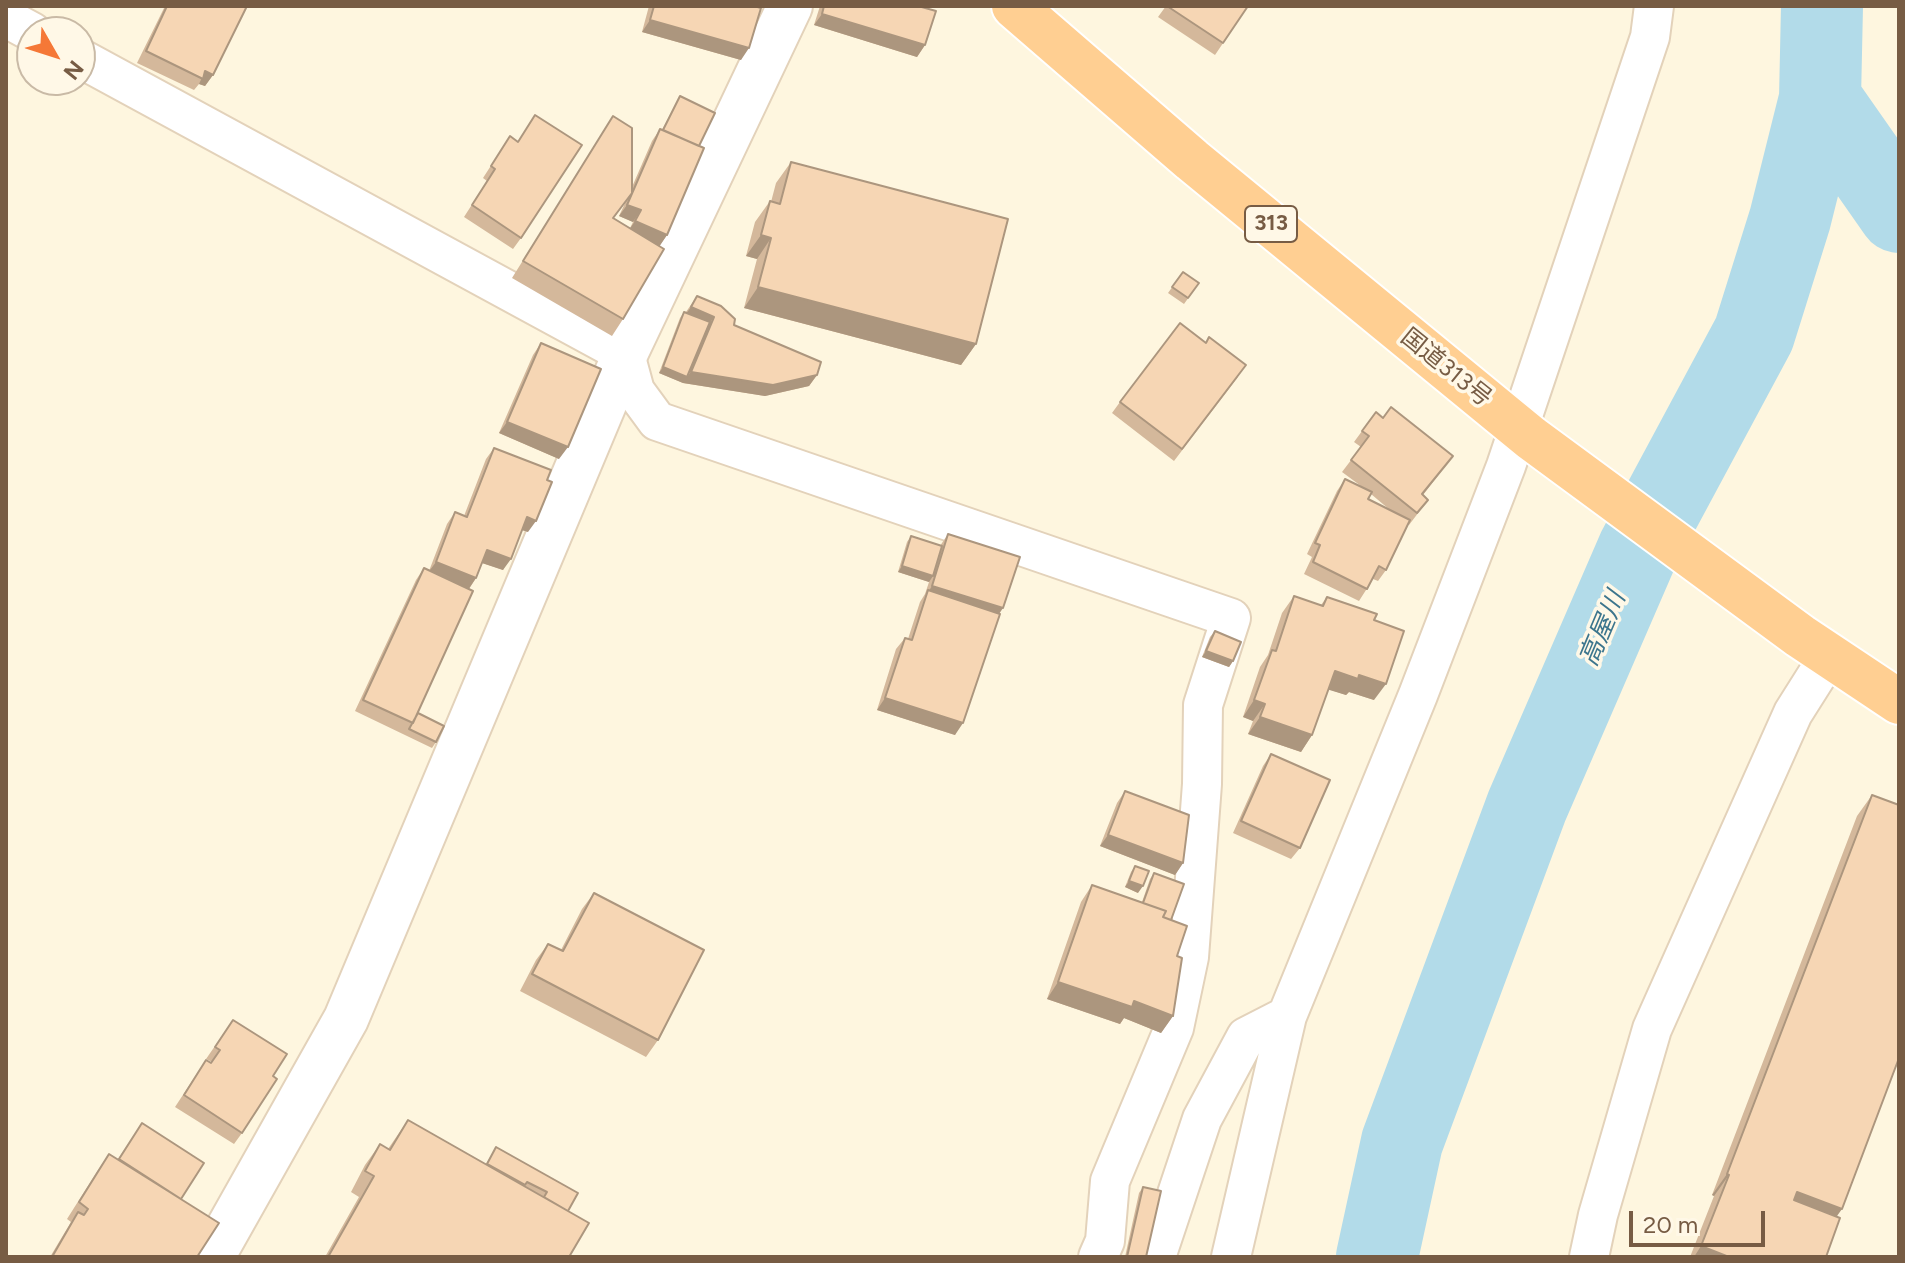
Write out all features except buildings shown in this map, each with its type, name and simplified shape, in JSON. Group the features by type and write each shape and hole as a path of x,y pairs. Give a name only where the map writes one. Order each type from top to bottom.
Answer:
{"highway":[{"name":"国道313号","path":"1014,6 1192,160 1525,433 1814,646 1899,702"}],"street":[{"path":"212,1257 346,1019 625,354 790,6"},
{"path":"1231,1257 1287,1016 1525,433 1650,37 1654,6"},
{"path":"96,67 625,354 635,391 657,421 1231,618 1203,705 1202,784 1190,942 1177,1013 1169,1041 1110,1181 1105,1241 1098,1257"},
{"path":"1589,1257 1598,1215 1652,1029 1793,713 1814,646"},
{"path":"1156,1257 1202,1119 1246,1037 1287,1016"}],"waterway":[{"name":"高屋川","path":"1377,1257 1402,1142 1527,806 1638,550 1754,334 1790,219 1820,99 1822,6"},
{"path":"1820,99 1899,212"}]}
